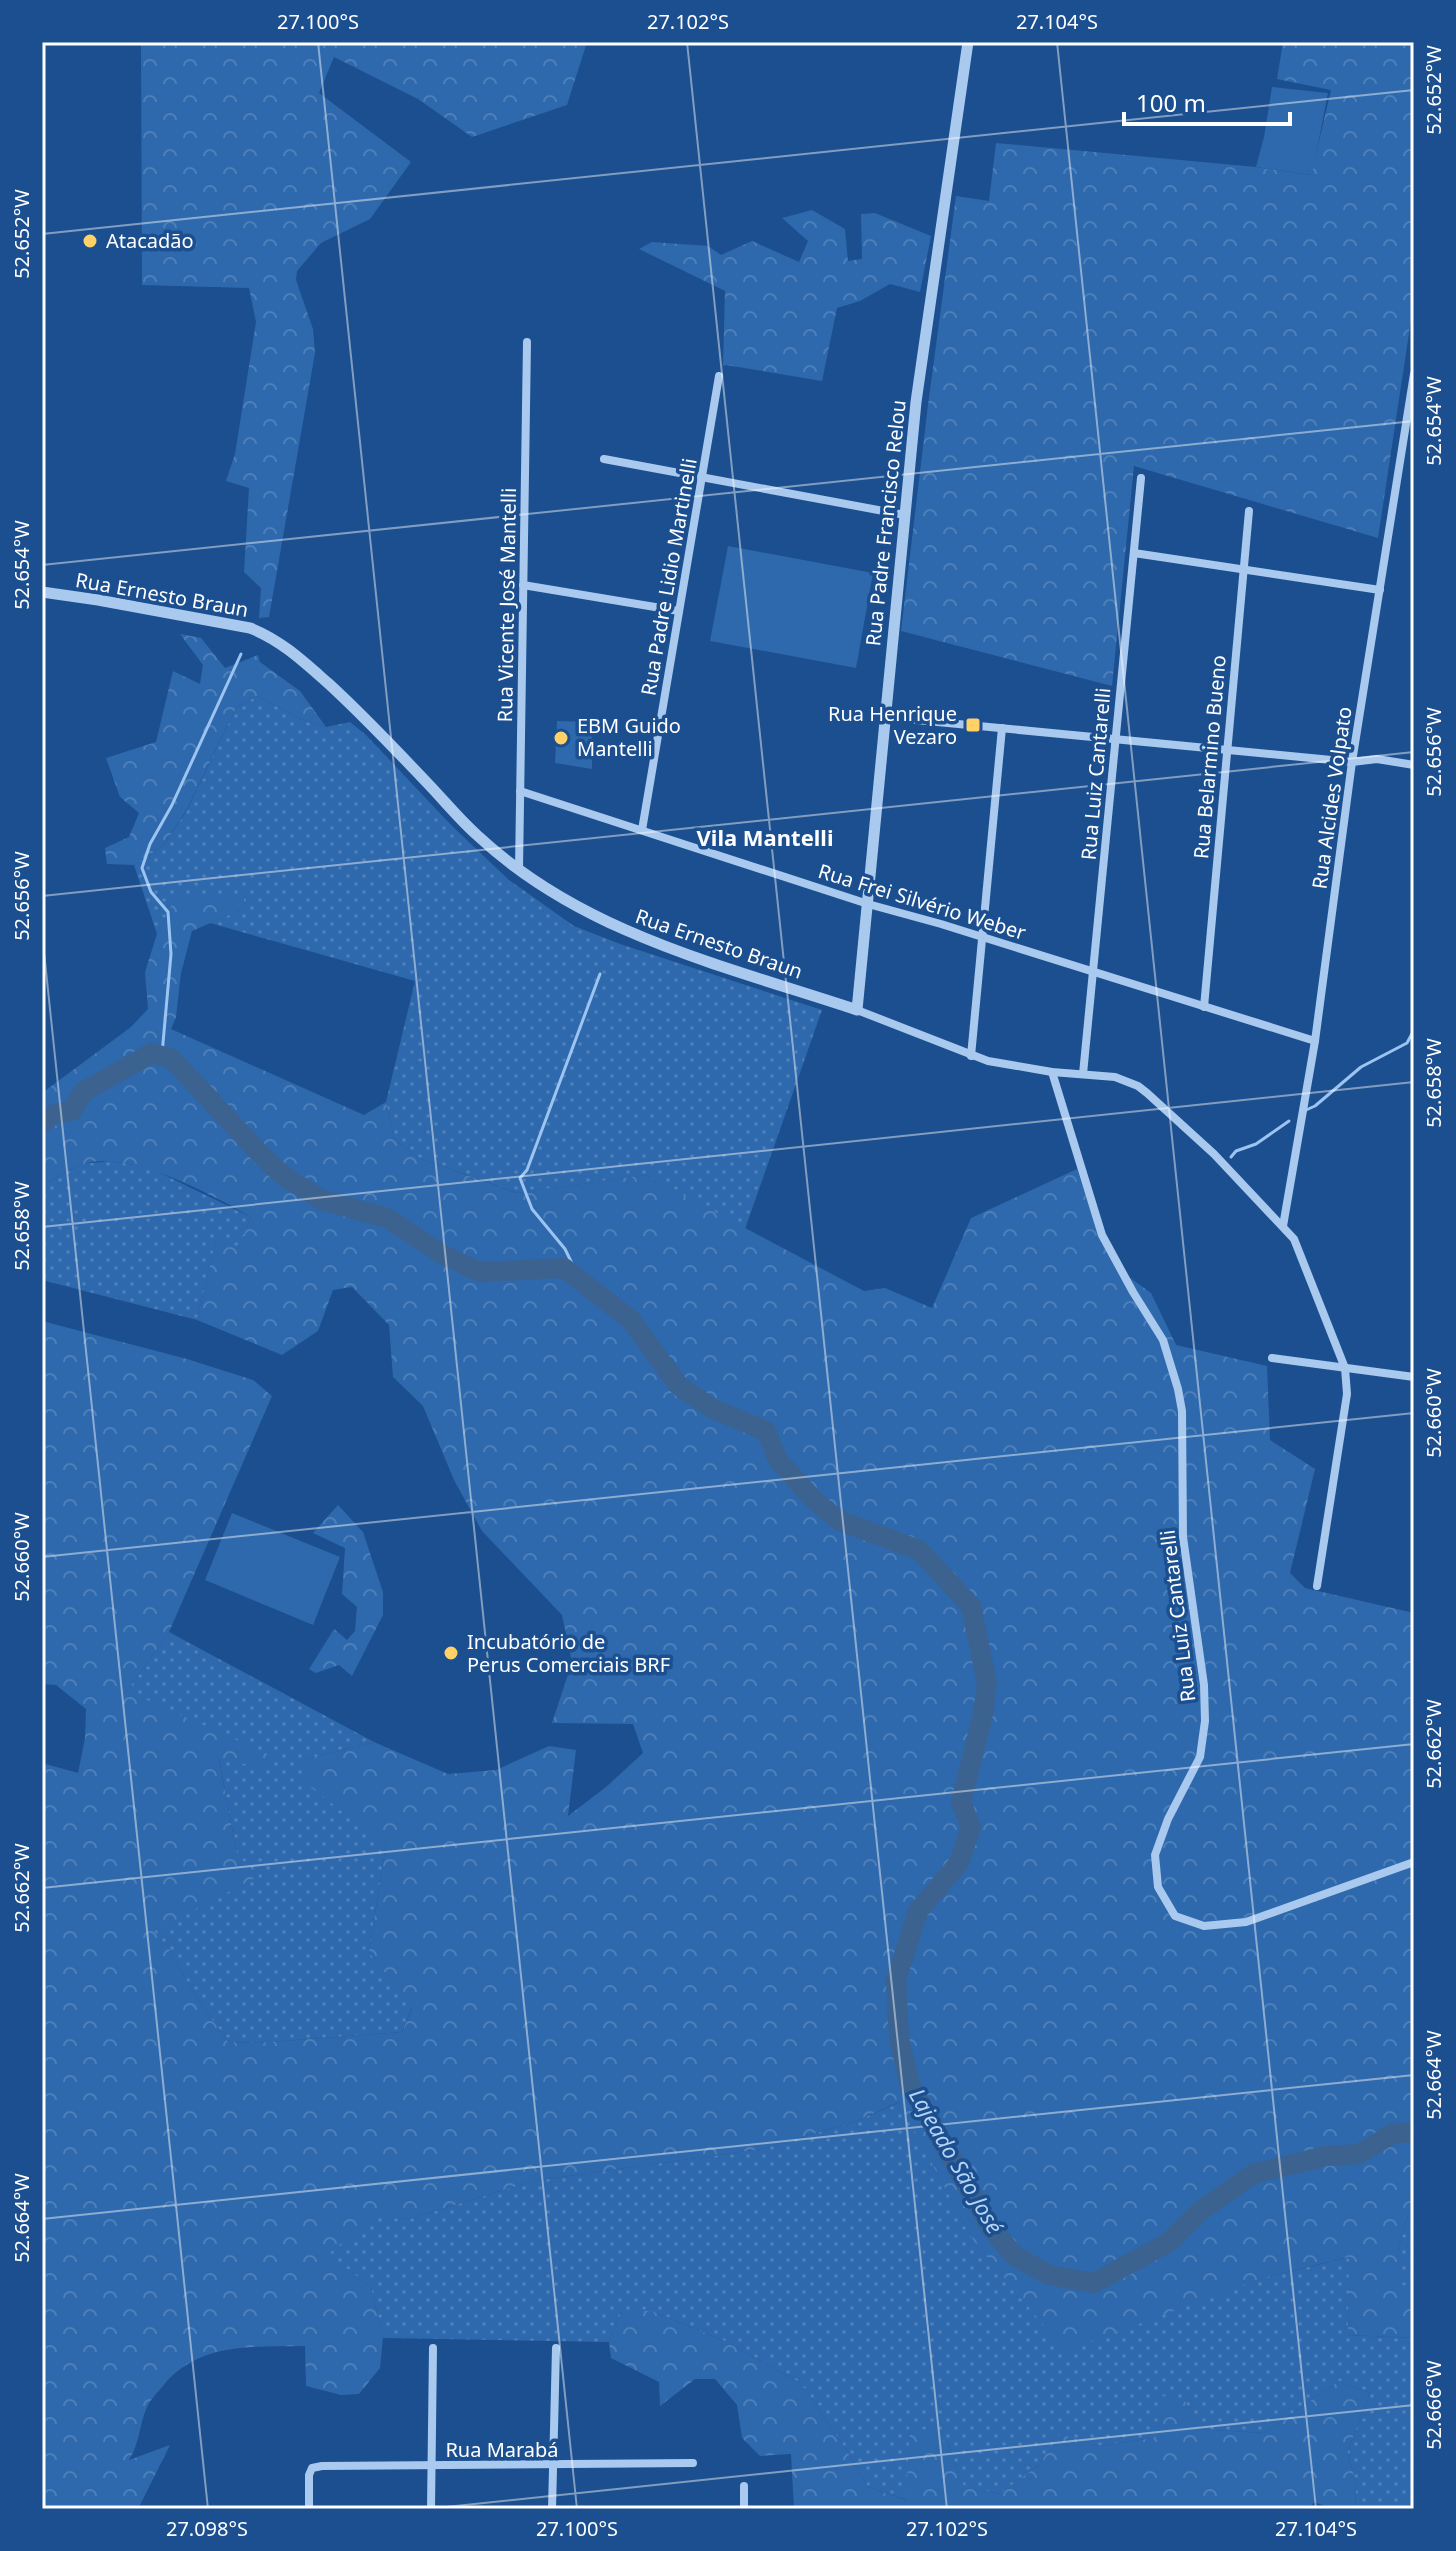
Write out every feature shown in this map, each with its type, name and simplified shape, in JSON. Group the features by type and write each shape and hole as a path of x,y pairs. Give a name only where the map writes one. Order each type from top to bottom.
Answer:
{"street":[{"name":"Rua Padre Francisco Relou","path":"857,1010 916,402 968,42"},
{"name":"Rua Vicente José Mantelli","path":"519,869 527,342"},
{"name":"Rua Alcides Volpato","path":"1283,1226 1315,1041 1352,762 1411,415 1414,374"},
{"name":"Rua Padre Lidio Martinelli","path":"642,830 719,376"},
{"path":"604,459 905,515"},
{"name":"Rua Luiz Cantarelli","path":"1083,1074 1141,478"},
{"name":"Rua Belarmino Bueno","path":"1204,1007 1249,511"},
{"path":"1134,553 1380,590"},
{"path":"523,585 679,611"},
{"name":"Rua Ernesto Braun","path":"42,592 250,628 270,637 301,659 365,717 478,836 566,901 608,924 659,946 857,1010 971,1056 1052,1072 1115,1077 1138,1086 1214,1154 1294,1239 1345,1368"},
{"path":"885,717 1352,762 1377,759 1414,765"},
{"path":"971,1056 1002,728"},
{"name":"Rua Frei Silvério Weber","path":"520,791 868,904 1315,1041"},
{"name":"Rua Luiz Cantarelli","path":"1052,1072 1102,1235 1163,1340 1182,1411 1183,1537 1204,1685 1205,1721 1200,1757 1168,1819 1155,1855 1158,1887 1175,1916 1204,1926 1246,1922 1414,1862"},
{"path":"1272,1358 1414,1377"},
{"path":"1317,1586 1347,1394 1345,1368"},
{"path":"431,2509 433,2348"},
{"path":"552,2509 556,2348"},
{"name":"Rua Marabá","path":"309,2509 309,2475 312,2468 322,2466 693,2463"},
{"path":"744,2486 744,2509"}],"green space":[{"path":"141,42 587,42 567,105 472,137 418,99 334,57 319,93 411,162 370,219 321,243 297,271 296,280 313,329 315,353 269,617 259,618 261,588 244,572 249,488 226,481 235,454 256,322 249,288 142,285"},
{"path":"1283,42 1414,42 1414,300 1378,538 1134,466 1112,686 901,631 956,196 989,201 996,143 1256,167 1311,175 1331,90 1277,79"},
{"path":"1272,87 1328,93 1312,175 1256,167"},
{"path":"812,210 845,229 848,261 862,259 861,214 875,213 931,236 920,292 890,284 860,301 837,308 822,381 723,366 725,291 639,249 652,242 708,246 721,255 752,241 799,262 808,241 782,218"},
{"path":"728,546 873,573 856,668 710,641"},
{"path":"180,634 201,638 225,668 258,655 260,662 300,691 326,727 301,719 257,696 236,708 186,811 163,846 134,865 107,864 105,848 129,837 139,813 120,797 106,758 156,742 173,671 200,684 203,665"},
{"path":"257,696 301,719 326,727 350,722 509,880 574,926 822,1010 745,1229 645,1175 517,1193 419,1158 394,1139 386,1102 415,981 210,923 245,908 243,893 176,899 157,934 134,865 163,846 186,812 236,708"},
{"path":"557,721 592,722 592,769 555,763"},
{"path":"243,892 245,908 192,931 171,1029 364,1115 386,1102 394,1139 419,1158 516,1193 645,1175 864,1291 885,1288 932,1308 971,1218 1077,1169 1091,1212 1129,1277 1151,1293 1176,1345 1267,1366 1270,1440 1315,1469 1290,1573 1305,1588 1414,1613 1414,2213 1408,2215 1398,2250 1398,2284 1414,2288 1414,2338 1348,2335 1349,2257 1266,2277 1065,2351 973,2240 899,2102 854,2122 761,2149 533,2181 409,2219 375,2217 328,2254 371,2287 383,2338 380,2368 359,2394 341,2395 306,2386 305,2346 246,2348 209,2355 176,2372 147,2407 129,2460 170,2445 138,2509 42,2509 42,1763 78,1773 85,1738 86,1709 56,1685 42,1684 42,1321 187,1359 253,1380 272,1396 169,1632 127,1691 270,1755 275,1770 219,1759 237,1855 259,1876 154,1931 169,1949 193,1992 228,2042 256,2043 402,2032 412,2008 369,1952 386,1845 300,1779 307,1759 374,1742 448,1774 496,1770 549,1746 576,1750 568,1816 643,1753 633,1724 552,1723 572,1662 562,1615 482,1531 454,1480 423,1406 393,1377 389,1325 352,1287 333,1290 318,1331 282,1355 197,1320 216,1240 239,1247 251,1217 192,1186 121,1162 99,1161 81,1165 42,1185 42,1093 131,1027 148,1009 145,972 157,934 175,899"},
{"path":"110,1161 148,1167 251,1217 239,1248 216,1241 197,1320 42,1280 42,1185 82,1164"},
{"path":"338,1505 363,1532 383,1592 383,1615 352,1676 339,1665 316,1673 309,1669 334,1629 347,1640 355,1631 357,1607 342,1594 345,1548 313,1533"},
{"path":"232,1513 340,1557 313,1625 205,1580"},
{"path":"169,1632 374,1742 307,1759 386,1845 369,1952 412,2007 402,2032 256,2043 228,2042 193,1992 169,1949 153,1931 237,1855 219,1758 274,1769 127,1691"},
{"path":"900,2102 973,2240 1266,2277 1350,2257 1348,2335 1414,2338 1414,2509 1355,2509 1356,2481 1347,2453 1370,2393 1339,2381 1264,2433 1197,2429 1184,2399 1154,2438 1098,2446 1060,2435 1038,2466 1000,2494 963,2486 948,2443 910,2423 907,2500 868,2487 802,2384 727,2342 652,2311 622,2311 609,2342 383,2338 371,2287 327,2254 375,2216 409,2219 533,2181 761,2149 854,2122"},
{"path":"1414,2213 1414,2288 1398,2285 1398,2250 1408,2215"},
{"path":"622,2311 652,2311 727,2342 802,2384 868,2487 906,2500 910,2422 948,2443 963,2485 999,2494 1038,2466 1060,2434 1098,2446 1154,2438 1162,2396 1184,2399 1198,2429 1264,2433 1339,2381 1370,2393 1347,2453 1356,2481 1355,2509 1334,2509 1314,2502 1309,2509 794,2509 791,2454 760,2456 742,2438 737,2405 715,2379 695,2379 660,2406 659,2382 611,2358 609,2342"}],"waterway":[{"path":"162,1054 171,954 168,912 151,892 142,868 150,844 172,805 241,654"},
{"path":"580,1280 565,1249 532,1209 520,1178 527,1170 600,974"},
{"path":"1306,1110 1361,1067 1407,1043 1414,1030"},
{"name":"Lajeado São José","path":"42,1123 54,1114 72,1111 83,1092 152,1053 172,1059 266,1160 285,1177 322,1200 387,1218 445,1256 480,1272 564,1268 630,1319 679,1386 713,1409 766,1431 778,1460 811,1497 838,1520 919,1550 971,1606 987,1683 983,1714 961,1802 971,1827 959,1863 918,1911 896,1980 899,2039 910,2085 991,2228 1015,2256 1049,2275 1094,2283 1169,2242 1199,2212 1253,2174 1326,2156 1359,2154 1392,2134 1414,2132"},
{"path":"1231,1157 1236,1151 1256,1144 1289,1121"}],"place":[{"name":"Atacadão","path":"90,241"},
{"name":"Rua Henrique Vezaro","path":"973,725"},
{"name":"EBM Guido Mantelli","path":"561,738"},
{"name":"Incubatório de Perus Comerciais BRF","path":"451,1653"}],"district":[{"name":"Vila Mantelli","path":"765,838"}]}
